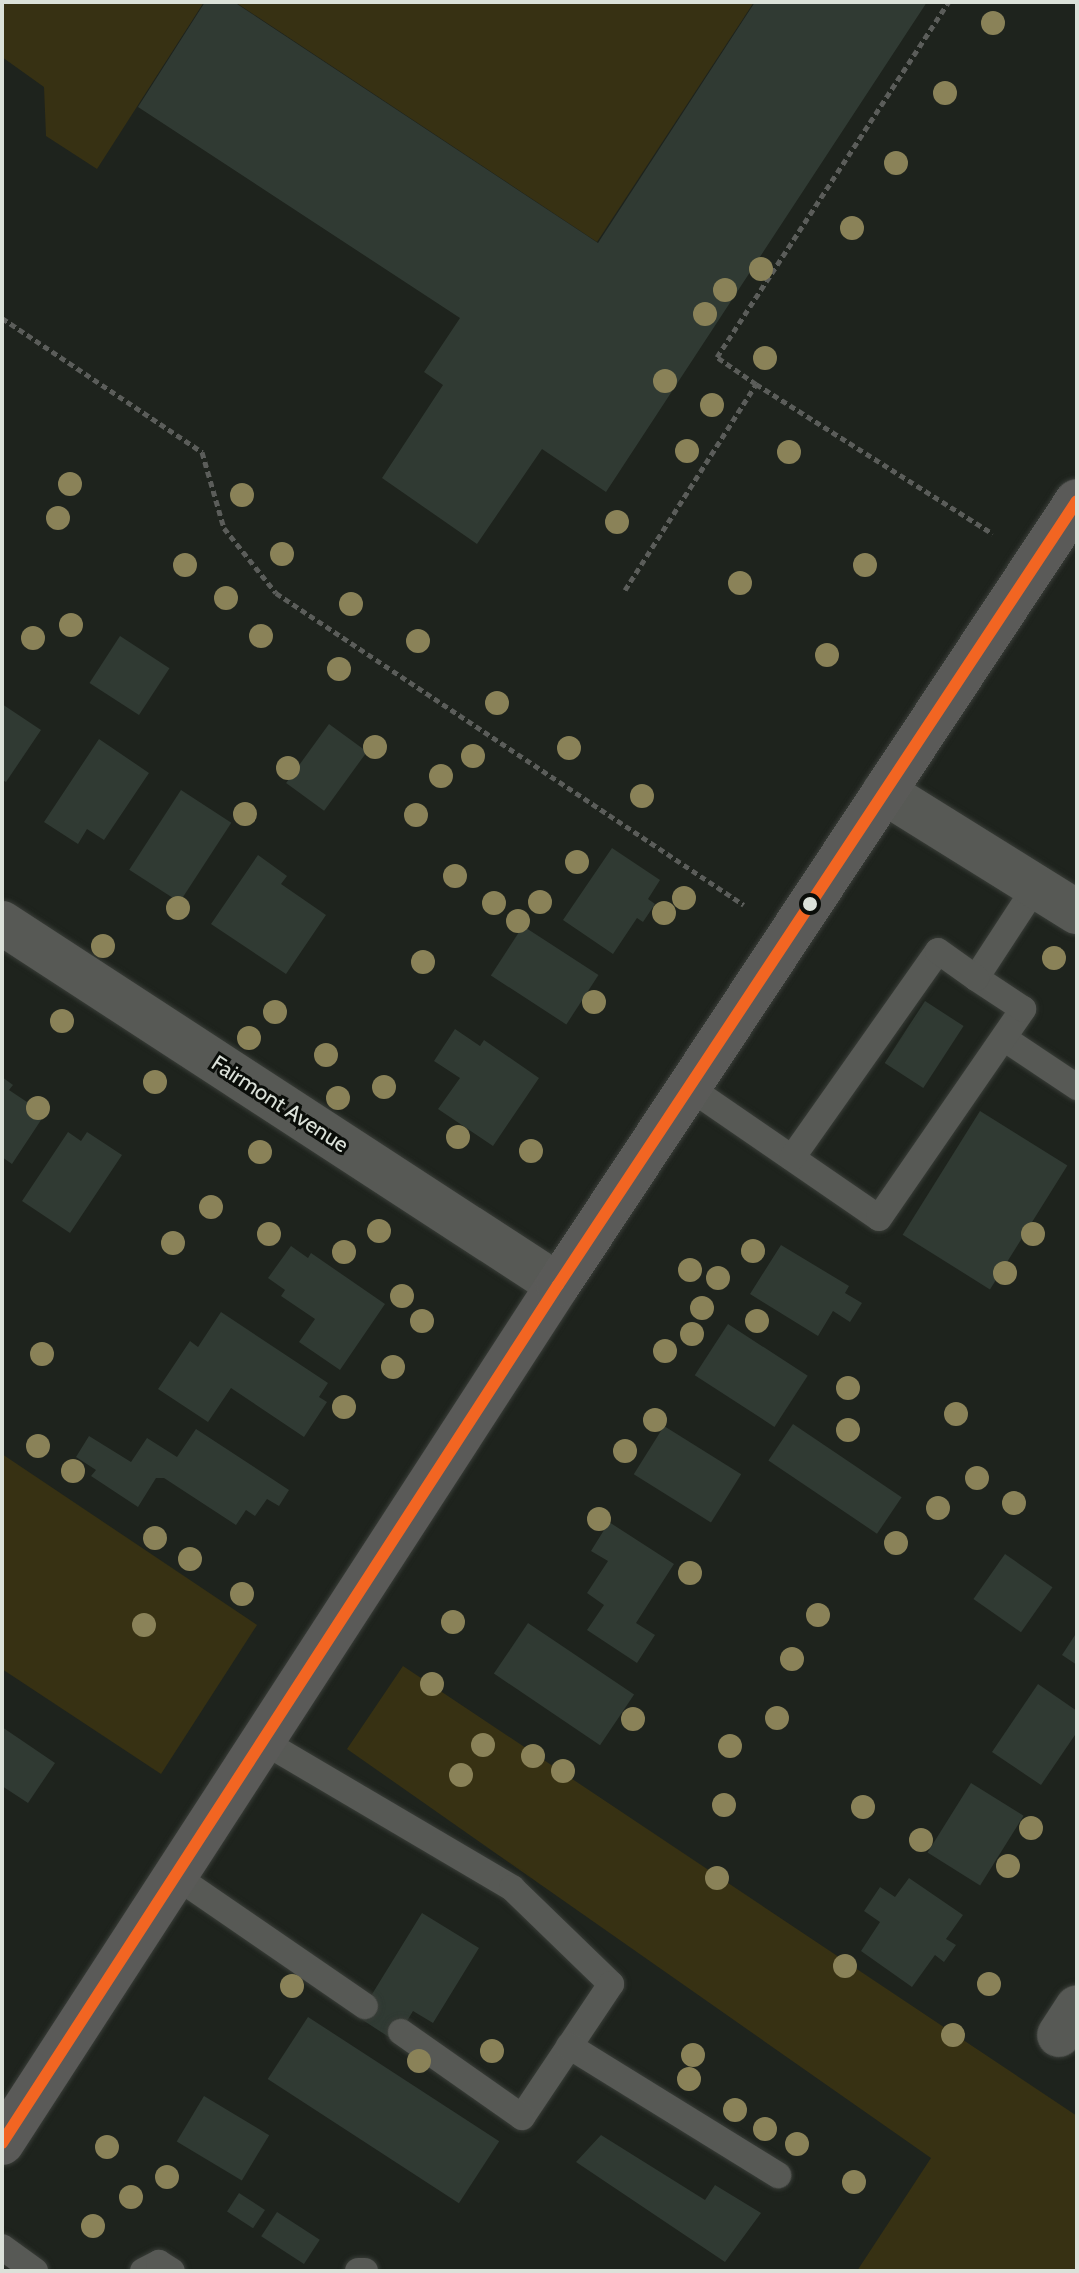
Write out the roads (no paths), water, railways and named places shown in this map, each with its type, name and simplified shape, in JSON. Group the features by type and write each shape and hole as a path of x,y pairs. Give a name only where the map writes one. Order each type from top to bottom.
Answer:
{"main road":[{"path":"2,2143 266,1743 558,1285 1077,501"}],"street":[{"path":"884,792 1077,912"},
{"name":"Fairmont Avenue","path":"2,923 558,1285"}],"lane":[{"path":"976,978 1036,886"},
{"path":"690,1088 879,1218 1023,1009 938,951 792,1158"},
{"path":"1005,1039 1077,1087"},
{"path":"266,1743 512,1888 611,1984 522,2117 401,2032"},
{"path":"177,1877 365,2006"},
{"path":"569,2046 778,2175"},
{"path":"2,2247 35,2271"},
{"path":"143,2271 159,2263 172,2271"},
{"path":"358,2271 365,2271"}]}
